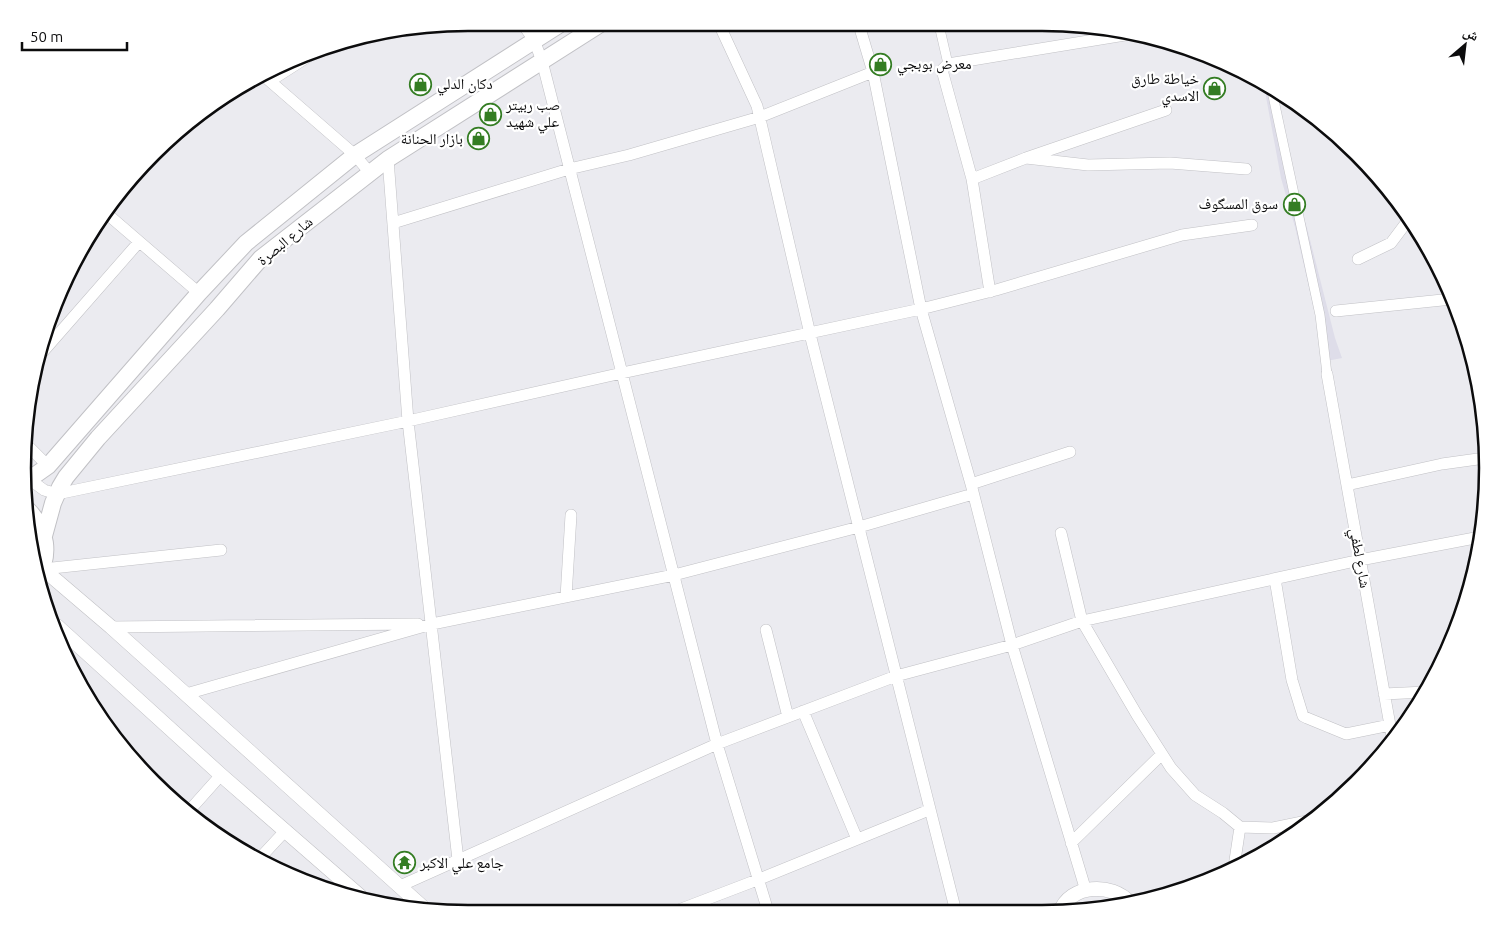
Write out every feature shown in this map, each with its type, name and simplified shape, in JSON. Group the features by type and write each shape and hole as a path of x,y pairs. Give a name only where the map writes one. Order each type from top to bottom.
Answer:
{"main road":[{"name":"شارع البصرة","path":"31,478 48,466 199,293 246,243 355,155 549,31"},
{"name":"شارع البصرة","path":"42,564 46,552 44,536 50,512 66,477 98,438 217,310 261,258 388,159 589,31"},
{"path":"34,517 44,536"}],"street":[{"path":"528,31 534,40 542,61 716,744 766,905"},
{"path":"722,31 757,106 760,117 810,334 954,905"},
{"path":"861,31 873,72 921,309 972,489 1012,645 1086,891"},
{"path":"940,31 948,64"},
{"path":"990,292 972,179 942,70 948,64 1104,36"},
{"path":"393,223 569,169 629,155 760,117 873,72"},
{"path":"268,80 355,155 370,172"},
{"path":"1274,98 1320,315 1328,374"},
{"path":"972,179 1026,158 1166,110"},
{"path":"1026,158 1088,165 1170,163 1246,169"},
{"path":"388,159 408,421 458,860"},
{"path":"111,217 199,293"},
{"path":"32,483 57,494 408,421 921,309 990,292 1182,235 1252,225"},
{"path":"1358,259 1391,243 1405,225"},
{"path":"49,345 139,242"},
{"path":"1336,312 1445,300"},
{"name":"شارع لطفي","path":"1328,374 1391,730"},
{"path":"32,450 48,466"},
{"path":"186,694 432,624 674,575 859,527 972,489 1070,452"},
{"path":"1347,485 1442,464 1479,459"},
{"path":"566,597 570,515"},
{"path":"1062,533 1082,621 1137,715 1172,768 1194,795 1223,813 1240,827 1273,828 1295,823"},
{"path":"400,886 716,744 896,676 1012,645 1082,621 1360,560 1473,538"},
{"path":"44,572 221,550"},
{"path":"45,577 111,627 186,694 400,886 407,900"},
{"path":"1275,579 1292,680 1303,716 1346,734 1390,725"},
{"path":"111,627 432,624"},
{"path":"766,630 788,717"},
{"path":"63,631 221,775 285,830 339,885"},
{"path":"1384,694 1416,692"},
{"path":"803,711 857,839"},
{"path":"1071,843 1162,754"},
{"path":"193,807 221,775"},
{"path":"692,905 929,810"},
{"path":"1235,860 1240,827"},
{"path":"264,854 285,830"},
{"path":"1065,904 1070,898 1095,889 1113,891 1124,897"}],"shaded area":[{"name":"سوق المسگوف","path":"1265,93 1277,100 1293,182 1342,358 1321,362 1320,335 1295,227 1281,178"}],"place":[{"name":"معرض بوبجي","path":"881,64"},
{"name":"دكان الدلي","path":"421,84"},
{"name":"خياطة طارق الاسدي","path":"1215,88"},
{"name":"صب ربيتر علي شهيد","path":"490,114"},
{"name":"بازار الحنانة","path":"479,139"},
{"name":"سوق المسگوف","path":"1294,204"},
{"name":"جامع علي الاكبر","path":"404,863"}]}
